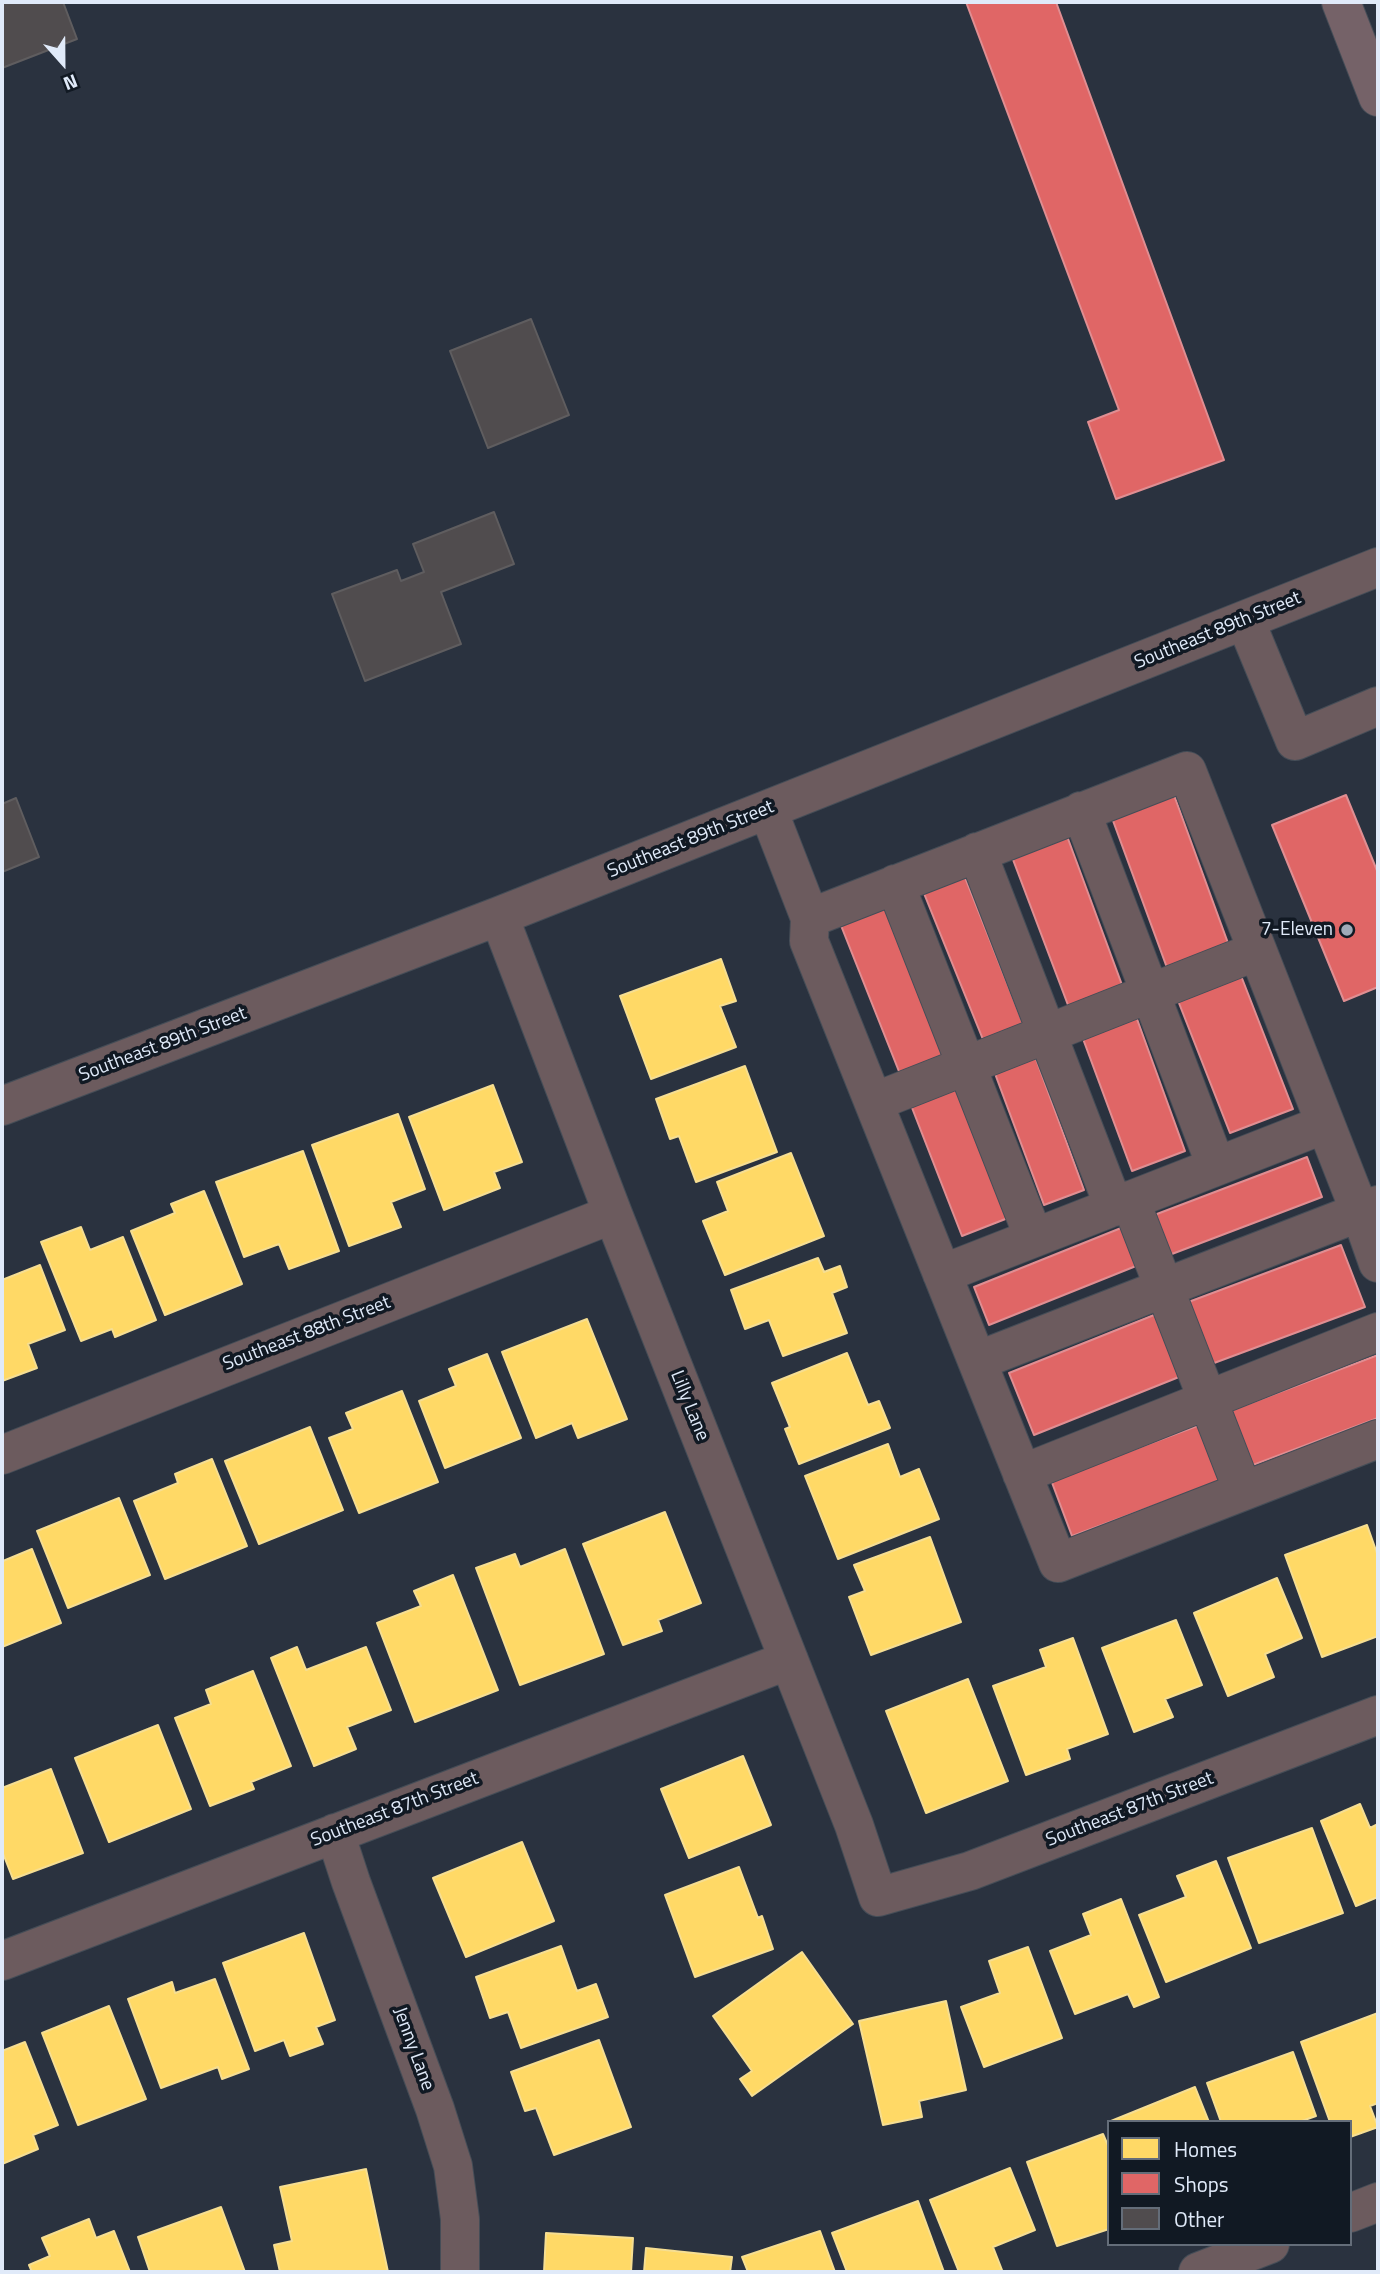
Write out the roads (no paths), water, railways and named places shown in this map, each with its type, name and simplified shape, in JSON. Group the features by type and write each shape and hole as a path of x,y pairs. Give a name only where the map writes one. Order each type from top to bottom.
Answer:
{"main road":[{"path":"1341,2 1378,97"}],"street":[{"name":"Southeast 89th Street","path":"2,1106 499,916 1378,567"},
{"path":"1245,620 1295,741 1378,706"},
{"path":"810,918 1187,771 1325,1124 1369,1209 1378,1263"},
{"path":"768,810 810,918 809,941 1058,1563 1378,1439"},
{"path":"1081,811 1216,1166"},
{"path":"977,852 1048,1035 1122,1203 1164,1288 1243,1491"},
{"path":"895,884 1034,1238"},
{"name":"Lilly Lane","path":"499,916 613,1214 855,1825 878,1897"},
{"path":"874,1102 1258,951"},
{"path":"942,1274 1325,1124"},
{"path":"977,1361 1369,1209"},
{"name":"Southeast 88th Street","path":"2,1455 613,1214"},
{"path":"1022,1474 1378,1332"},
{"name":"Southeast 87th Street","path":"2,1961 789,1660"},
{"name":"Southeast 87th Street","path":"878,1897 970,1871 1378,1715"},
{"name":"Jenny Lane","path":"335,1832 453,2166 460,2220 460,2272"},
{"path":"1352,2212 1378,2202"},
{"path":"1198,2272 1265,2246"}],"place":[{"name":"7-Eleven","path":"1347,930"}]}
